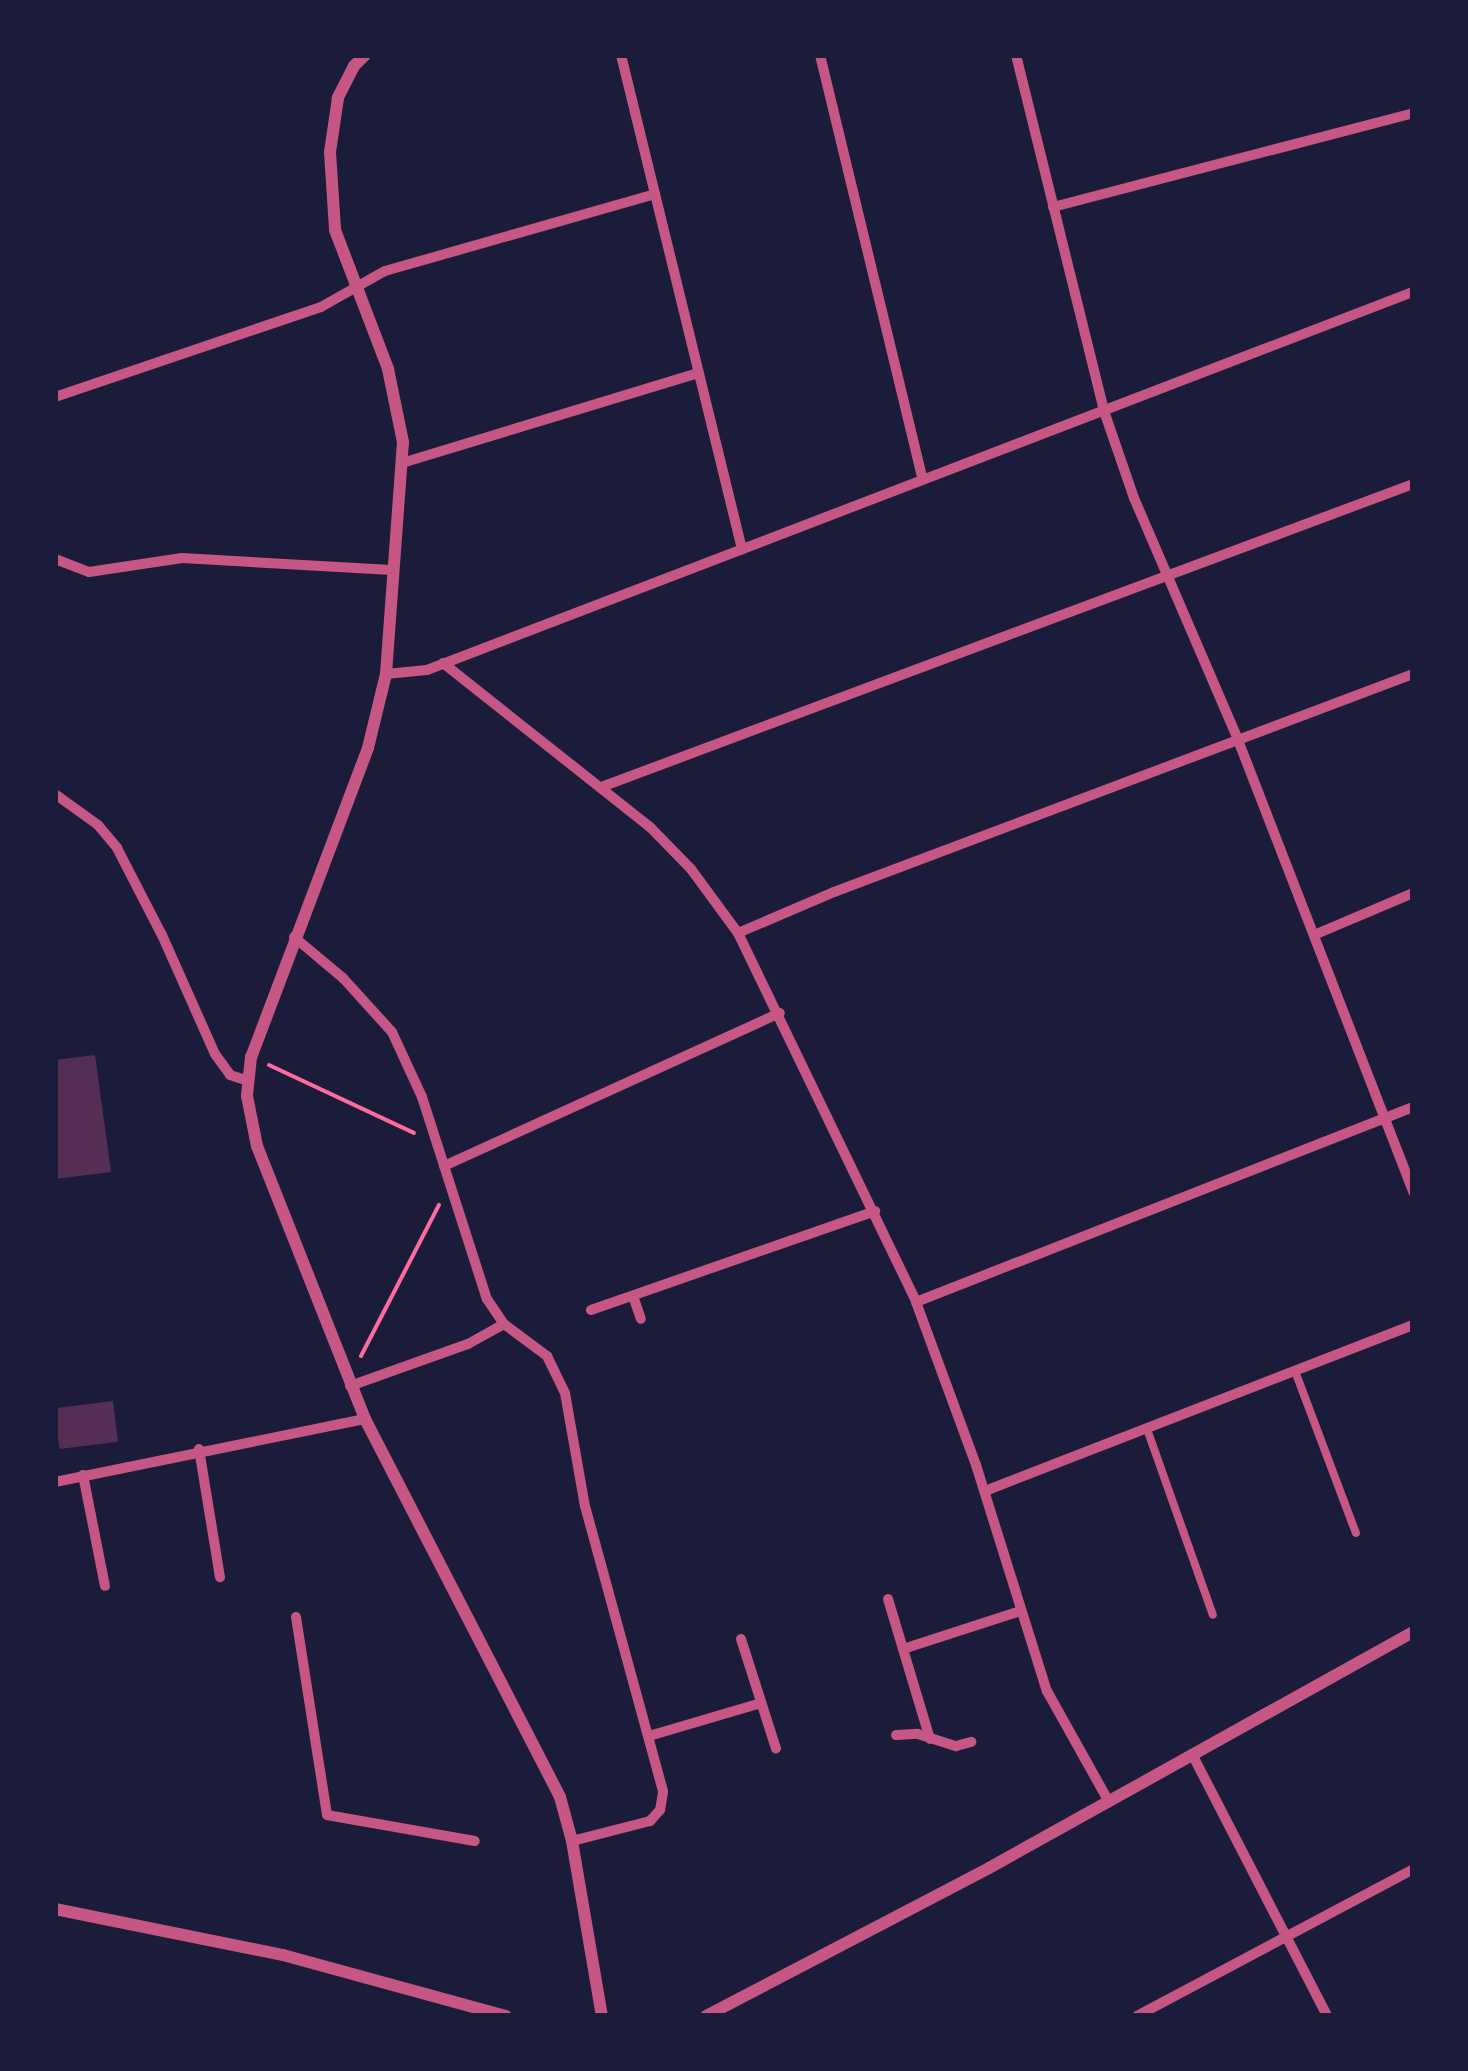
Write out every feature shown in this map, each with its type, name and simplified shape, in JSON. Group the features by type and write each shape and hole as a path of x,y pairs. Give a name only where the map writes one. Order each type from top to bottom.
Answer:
{"street":[{"path":"365,55 345,81 330,132 334,230 354,290 388,369 400,421 402,463 386,674 368,748 294,938 252,1056 248,1082 257,1146 350,1386 544,1758 572,1842 602,2016"},
{"path":"621,55 742,549"},
{"path":"820,55 922,480"},
{"path":"1016,55 1104,411 1134,498 1238,740 1413,1192"},
{"path":"1054,206 1413,113"},
{"path":"55,397 320,307 385,271 655,194"},
{"path":"386,674 416,673 443,663 1413,292"},
{"path":"402,463 699,373"},
{"path":"604,786 1413,484"},
{"path":"55,559 89,572 182,558 392,570"},
{"path":"443,663 604,786 691,869 738,933 780,1013 916,1302 984,1492 1046,1691 1108,1800"},
{"path":"738,933 834,892 1413,674"},
{"path":"55,794 98,825 117,848 162,935 215,1054 230,1075 248,1082"},
{"path":"1314,935 1413,893"},
{"path":"294,938 343,978 392,1032 422,1097 486,1299 504,1324 536,1345 560,1378 585,1506 663,1792 656,1816 642,1826 572,1842"},
{"path":"444,1166 780,1013"},
{"path":"916,1302 1413,1107"},
{"path":"590,1310 874,1211"},
{"path":"633,1296 641,1320"},
{"path":"350,1386 468,1344 504,1324"},
{"path":"984,1492 1413,1325"},
{"path":"1295,1372 1356,1533"},
{"path":"55,1482 200,1449 365,1420"},
{"path":"1148,1429 1213,1615"},
{"path":"200,1449 220,1577"},
{"path":"83,1474 105,1586"},
{"path":"888,1599 930,1739"},
{"path":"903,1649 1021,1610"},
{"path":"296,1617 327,1816 475,1841"},
{"path":"706,2016 1413,1632"},
{"path":"741,1639 776,1749"},
{"path":"649,1736 761,1703"},
{"path":"896,1735 918,1734 956,1746 971,1742"},
{"path":"1192,1754 1328,2016"},
{"path":"1137,2016 1413,1870"},
{"path":"55,1909 264,1951 506,2016"}],"path":[{"path":"252,1056 436,1144"},
{"path":"350,1386 366,1342 450,1183"}],"building":[{"path":"95,1055 111,1172 55,1179 55,1060"},
{"path":"113,1401 118,1442 59,1449 55,1408"}]}
